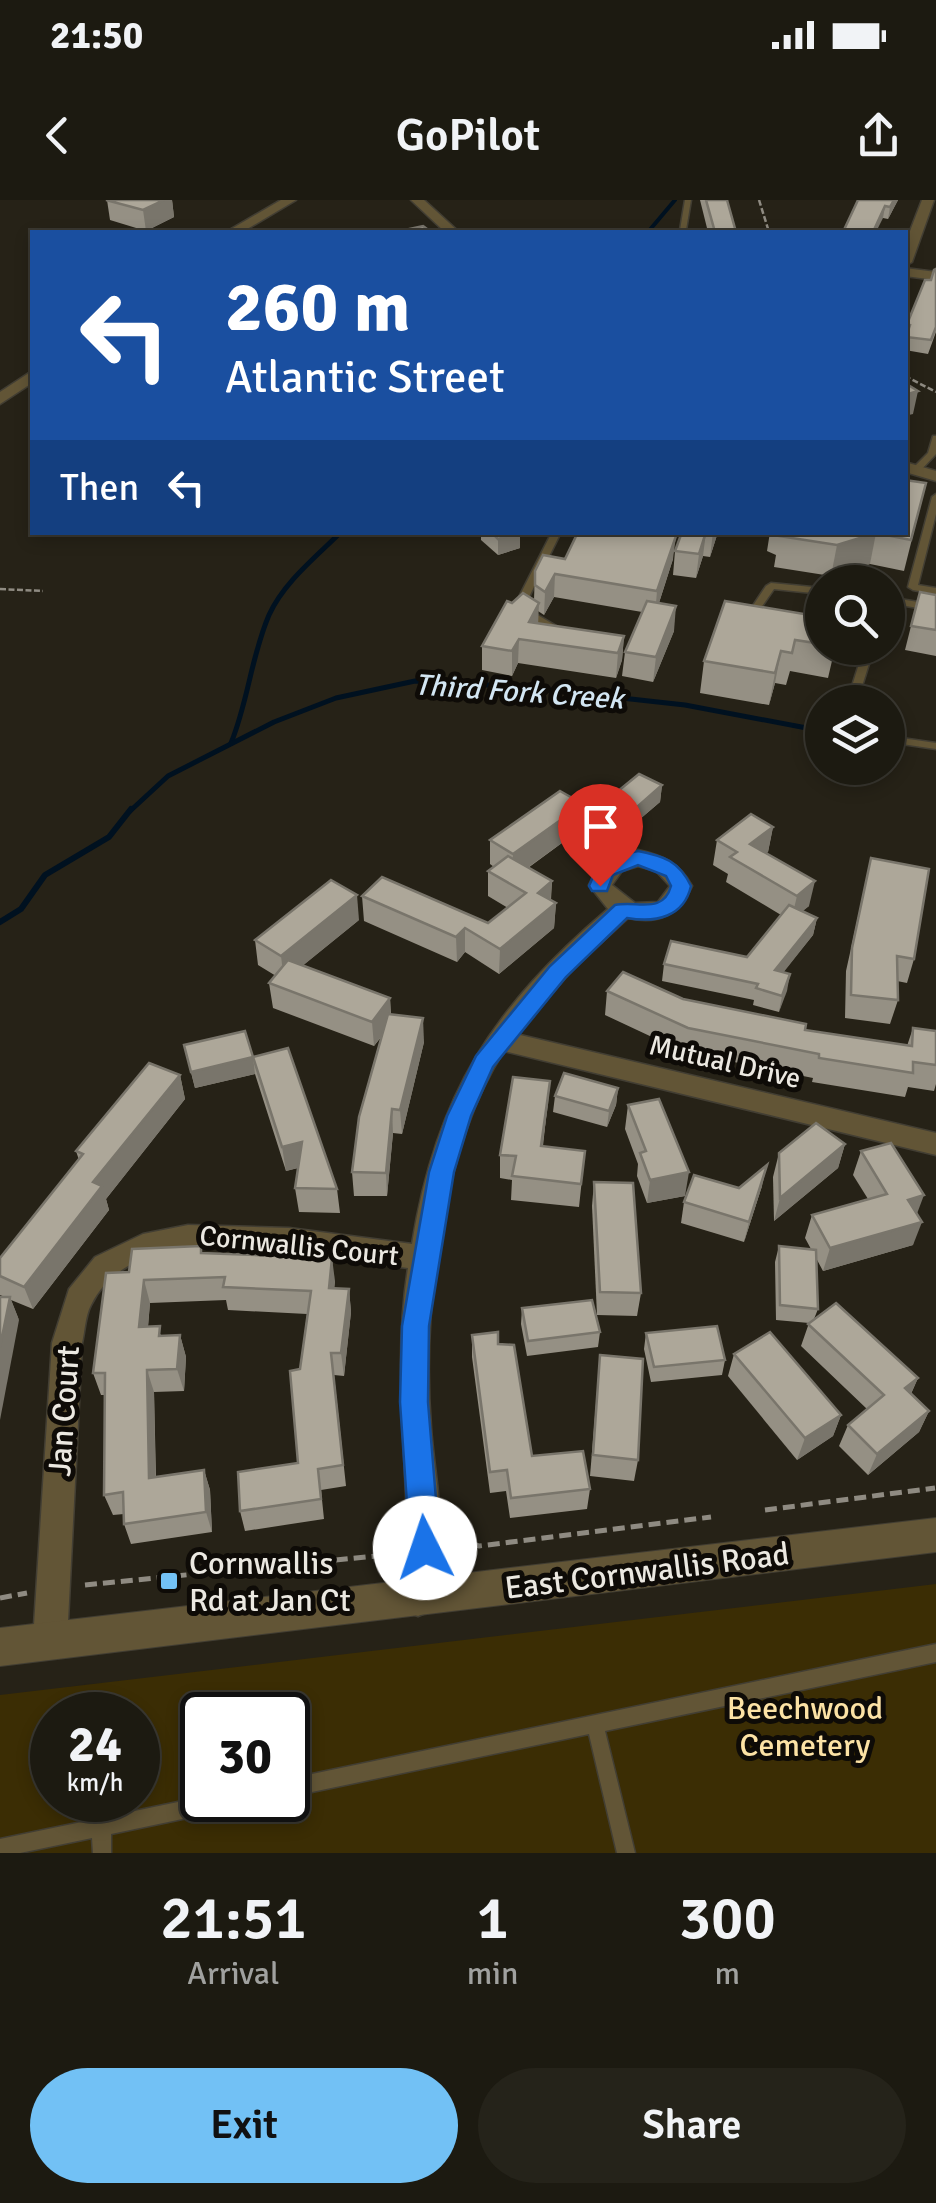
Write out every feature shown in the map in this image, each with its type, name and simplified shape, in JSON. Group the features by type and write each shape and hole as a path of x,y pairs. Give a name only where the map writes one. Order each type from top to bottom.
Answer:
{"street":[{"path":"237,230 290,200"},
{"path":"417,200 450,230"},
{"path":"908,254 928,200"},
{"path":"908,272 936,276"},
{"path":"0,399 30,377"},
{"path":"910,468 936,476"},
{"path":"418,1598 426,1560 414,1402 415,1326 442,1172 459,1116 478,1073 500,1040 558,972 622,910"},
{"name":"Mutual Drive","path":"500,1040 936,1144"},
{"name":"Cornwallis Court","path":"172,1236 215,1233 426,1258"},
{"name":"Jan Court","path":"50,1641 67,1343 79,1298 102,1269 132,1249 172,1236"},
{"name":"East Cornwallis Road","path":"0,1646 936,1536"}],"lane":[{"path":"683,230 688,200"},
{"path":"910,468 934,454 936,438"},
{"path":"936,497 913,587 936,591"},
{"path":"556,535 522,602 525,611 540,622 570,632"},
{"path":"753,613 772,586 805,589"},
{"path":"905,603 936,608"},
{"path":"905,741 936,746"},
{"path":"310,1783 936,1653"},
{"path":"595,1724 626,1853"},
{"path":"0,1848 180,1810"},
{"path":"101,1827 102,1853"}],"path":[{"path":"759,200 768,230"},
{"path":"908,378 936,392"},
{"path":"0,589 43,591"},
{"path":"766,1510 934,1488"},
{"path":"456,1545 462,1539 479,1546 711,1517"},
{"path":"85,1584 376,1556 388,1545 392,1550"},
{"path":"0,1598 31,1592"}],"green space":[{"name":"Beechwood Cemetery","path":"936,1584 936,1853 0,1853 0,1695"}],"building":[{"path":"106,200 164,200 143,210"},
{"path":"706,200 727,200 735,230 714,230"},
{"path":"858,200 894,200 890,207 885,206 874,230 844,230"},
{"path":"934,270 936,327 931,340 908,337 908,322 925,280 931,280"},
{"path":"908,480 926,483 911,540 886,535 908,535"},
{"path":"577,535 676,536 657,591 555,574 545,592 535,585 535,571 543,555 565,559"},
{"path":"681,535 705,535 699,554 675,551"},
{"path":"779,535 870,535 837,545"},
{"path":"920,592 936,595 936,630 911,626"},
{"path":"523,593 539,603 529,622 624,636 618,653 519,639 512,651 482,646 507,601 512,603"},
{"path":"647,601 676,606 656,657 625,652"},
{"path":"725,601 805,614 805,641 795,640 792,653 781,651 775,673 704,661"},
{"path":"639,774 662,785 628,815 620,811 611,819 584,805 601,790 612,796"},
{"path":"560,791 583,804 513,854 490,840"},
{"path":"751,814 773,827 750,844 815,881 797,896 730,857 737,852 717,840"},
{"path":"508,856 552,881 538,893 556,903 500,949 465,928 456,937 362,896 382,877 488,923 526,893 488,871"},
{"path":"871,858 929,869 914,959 897,956 898,1000 851,995 852,948"},
{"path":"331,880 357,895 281,956 255,940"},
{"path":"789,905 817,918 775,970 790,974 782,996 756,988 758,984 664,964 671,941 747,957"},
{"path":"288,960 390,998 372,1022 269,983"},
{"path":"623,972 683,999 806,1024 805,1030 912,1046 913,1028 936,1031 936,1065 913,1062 913,1073 819,1058 819,1054 688,1028 607,991"},
{"path":"388,1014 423,1018 400,1110 392,1109 386,1173 352,1172 359,1117"},
{"path":"245,1031 253,1057 191,1072 184,1045"},
{"path":"288,1048 337,1189 295,1188 302,1142 282,1147 253,1057"},
{"path":"149,1063 180,1075 93,1182 102,1186 24,1287 0,1276 0,1258 83,1154 76,1151"},
{"path":"564,1073 618,1088 609,1111 555,1096"},
{"path":"513,1077 550,1081 541,1146 585,1151 581,1184 512,1176 516,1156 500,1155"},
{"path":"659,1099 689,1172 650,1180 640,1153 646,1151 628,1105"},
{"path":"816,1123 845,1144 780,1198 779,1153"},
{"path":"891,1143 924,1195 908,1200 922,1222 830,1248 812,1215 887,1194 861,1151"},
{"path":"767,1165 749,1222 684,1202 694,1175 739,1188"},
{"path":"594,1182 633,1183 641,1293 600,1292"},
{"path":"201,1246 201,1253 332,1258 329,1288 349,1289 341,1353 331,1353 343,1465 318,1469 321,1499 240,1511 238,1472 298,1463 290,1371 300,1369 311,1291 223,1287 225,1277 144,1280 139,1327 160,1326 159,1336 180,1335 177,1369 147,1370 149,1478 204,1470 206,1512 124,1524 123,1492 104,1495 105,1373 93,1373 106,1273 129,1272 132,1249"},
{"path":"779,1246 816,1250 818,1309 780,1305"},
{"path":"0,1297 10,1297 0,1347"},
{"path":"592,1300 600,1332 528,1341 522,1308"},
{"path":"836,1303 918,1378 905,1388 929,1411 877,1454 848,1425 884,1395 808,1324"},
{"path":"717,1326 725,1360 654,1367 646,1333"},
{"path":"498,1332 498,1344 514,1345 532,1456 583,1451 590,1489 511,1498 507,1470 490,1472 472,1335"},
{"path":"770,1332 841,1415 805,1438 734,1354"},
{"path":"600,1355 643,1359 638,1460 593,1455"}],"waterway":[{"path":"650,230 675,200"},
{"path":"231,743 258,647 275,603 338,535"},
{"name":"Third Fork Creek","path":"129,812 168,776 274,722 336,698 415,681 522,687 685,705 805,728"},
{"name":"Third Fork Creek","path":"0,922 21,909 45,875 109,837 131,809"}],"place":[{"name":"Cornwallis Rd at Jan Ct","path":"169,1581"}],"route":[{"path":"425,1548 414,1402 415,1326 442,1172 459,1116 484,1062 558,972 622,910 643,914 664,910 678,900 681,886 674,872 658,862 638,858 618,862 604,872 600,886"}]}
